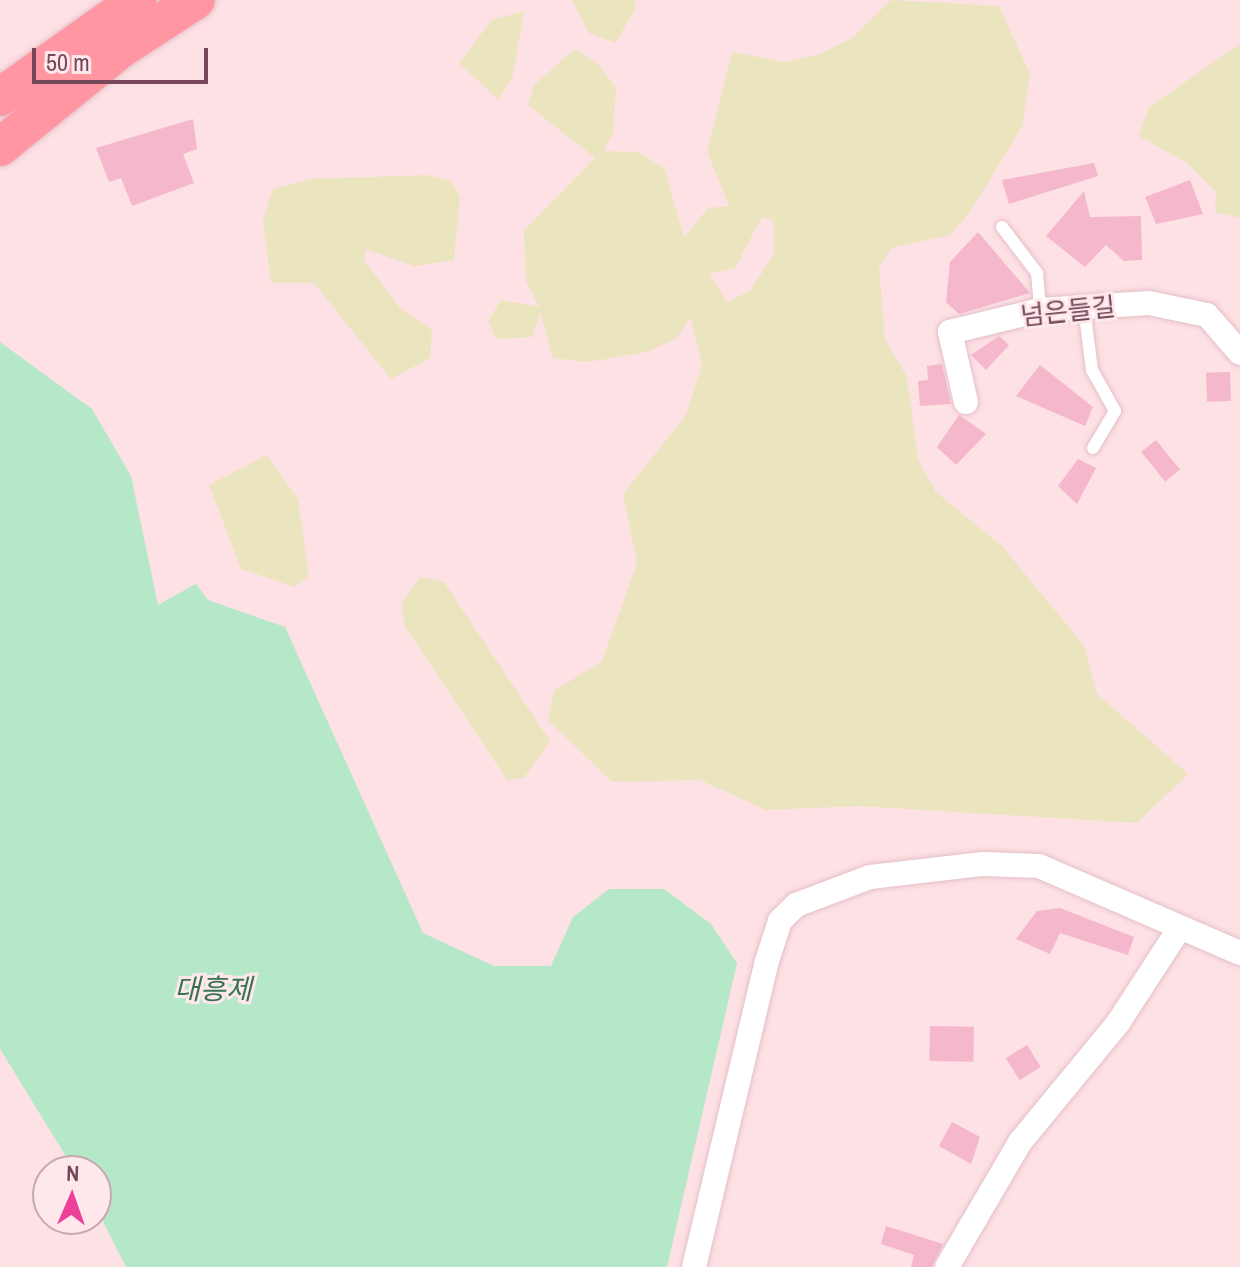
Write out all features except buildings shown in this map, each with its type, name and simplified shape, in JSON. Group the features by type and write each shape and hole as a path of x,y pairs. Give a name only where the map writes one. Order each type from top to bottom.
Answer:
{"main road":[{"path":"0,97 137,0"},
{"path":"0,147 122,48 196,0"}],"street":[{"name":"넘은들길","path":"966,402 950,332 1040,310 1149,303 1207,315 1240,353"},
{"path":"694,1267 766,964 780,921 796,905 870,877 983,864 1039,866 1240,953"},
{"path":"947,1267 1020,1142 1118,1023 1179,929"}],"lane":[{"path":"1002,227 1037,273 1040,310"},
{"path":"1084,307 1092,370 1115,411 1093,448"}],"shaded area":[{"path":"572,0 635,0 635,10 615,43 589,33"},
{"path":"891,0 999,6 1030,74 1022,127 970,212 950,235 891,248 879,267 885,339 907,377 918,459 936,492 1002,546 1085,647 1097,694 1188,774 1137,823 859,806 766,810 700,780 612,782 548,720 554,691 602,661 637,563 623,494 686,415 702,364 690,317 677,338 647,352 588,362 553,358 540,311 533,337 496,339 488,321 501,300 539,307 526,281 524,230 595,158 528,105 534,85 575,49 599,65 616,88 613,133 603,151 638,152 664,168 684,237 708,208 729,206 707,151 732,52 785,62 820,54 852,38","holes":["762,217 773,220 774,254 750,291 727,302 709,274 735,268"]},
{"path":"524,11 513,75 499,100 459,63 492,20"},
{"path":"1240,44 1240,218 1215,212 1216,191 1185,162 1139,136 1149,107"},
{"path":"428,175 451,181 460,197 454,260 415,266 365,249 364,260 400,308 432,330 430,358 391,379 314,283 271,283 263,220 273,189 311,179"},
{"path":"267,455 298,499 309,576 295,587 241,569 209,485"},
{"path":"420,577 444,582 550,741 524,778 507,780 404,625 402,603"}],"water":[{"name":"대흥제","path":"0,342 92,409 131,476 158,605 196,584 208,600 285,627 423,933 494,966 551,966 573,917 609,889 664,889 711,924 737,963 667,1267 126,1267 110,1235 112,1155 65,1155 0,1049"}]}
